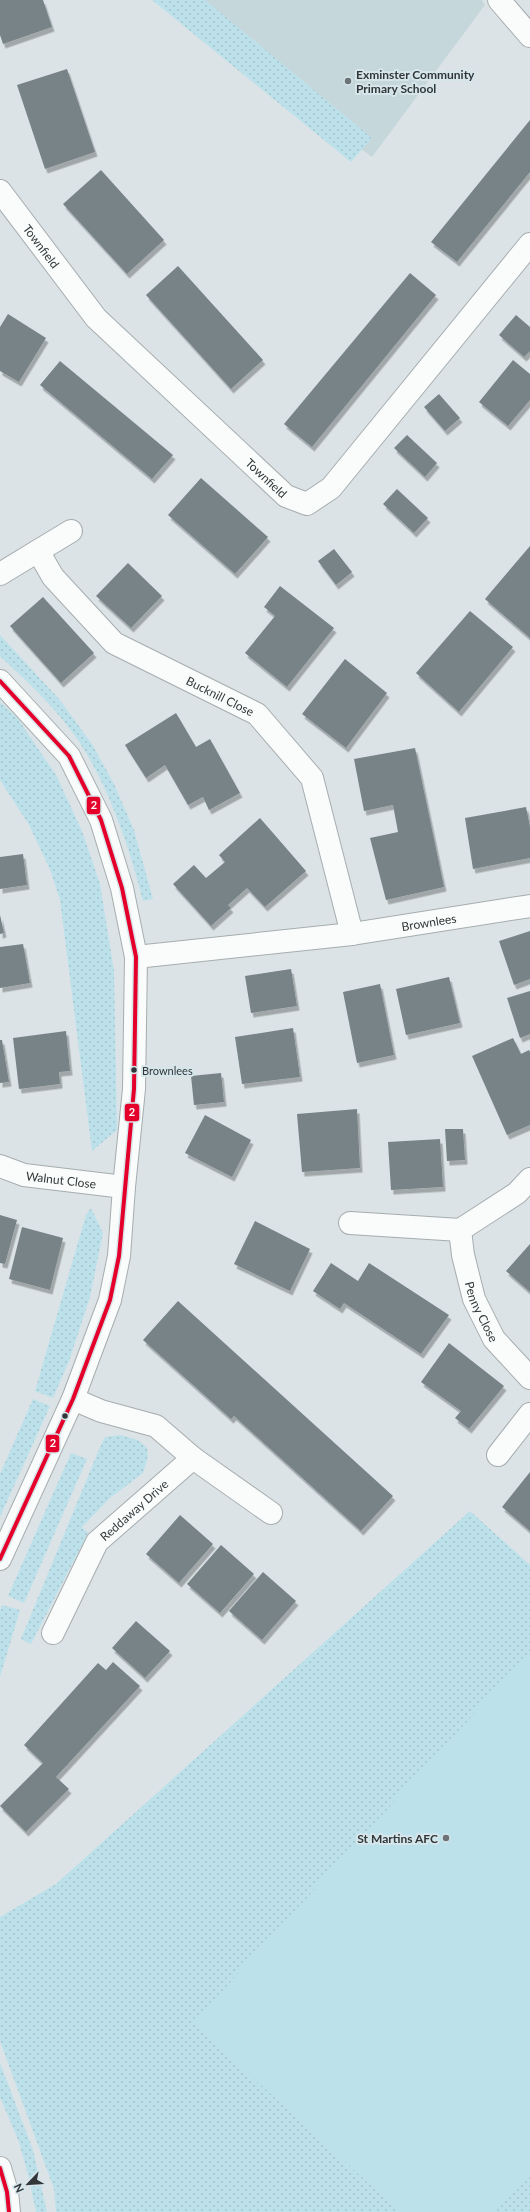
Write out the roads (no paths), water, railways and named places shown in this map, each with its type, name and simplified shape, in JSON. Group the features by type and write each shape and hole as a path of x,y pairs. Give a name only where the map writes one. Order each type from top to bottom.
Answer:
{"street":[{"path":"499,0 530,36"},
{"name":"Townfield","path":"0,191 96,318 286,496 307,504 331,488 530,244"},
{"path":"0,574 71,531"},
{"name":"Bucknill Close","path":"38,551 53,577 114,643 257,714 312,778 352,934"},
{"path":"0,681 69,756 102,820 122,888 136,957 134,1089 124,1187 120,1256 110,1300 73,1399 0,1559"},
{"name":"Brownlees","path":"136,957 352,934 530,906"},
{"name":"Walnut Close","path":"0,1166 24,1175 124,1187"},
{"path":"350,1223 460,1230 517,1193 530,1179"},
{"name":"Penny Close","path":"460,1230 463,1255 474,1299 494,1339 530,1378"},
{"path":"73,1399 101,1411 156,1426 192,1458 271,1513"},
{"path":"498,1455 530,1414"},
{"name":"Reddaway Drive","path":"53,1633 97,1542 192,1458"},
{"path":"0,2168 7,2192 9,2212"}],"place":[{"name":"Exminster Community Primary School","path":"348,81"},
{"name":"Brownlees","path":"134,1070"},
{"name":"St Martins AFC","path":"446,1838"}]}
